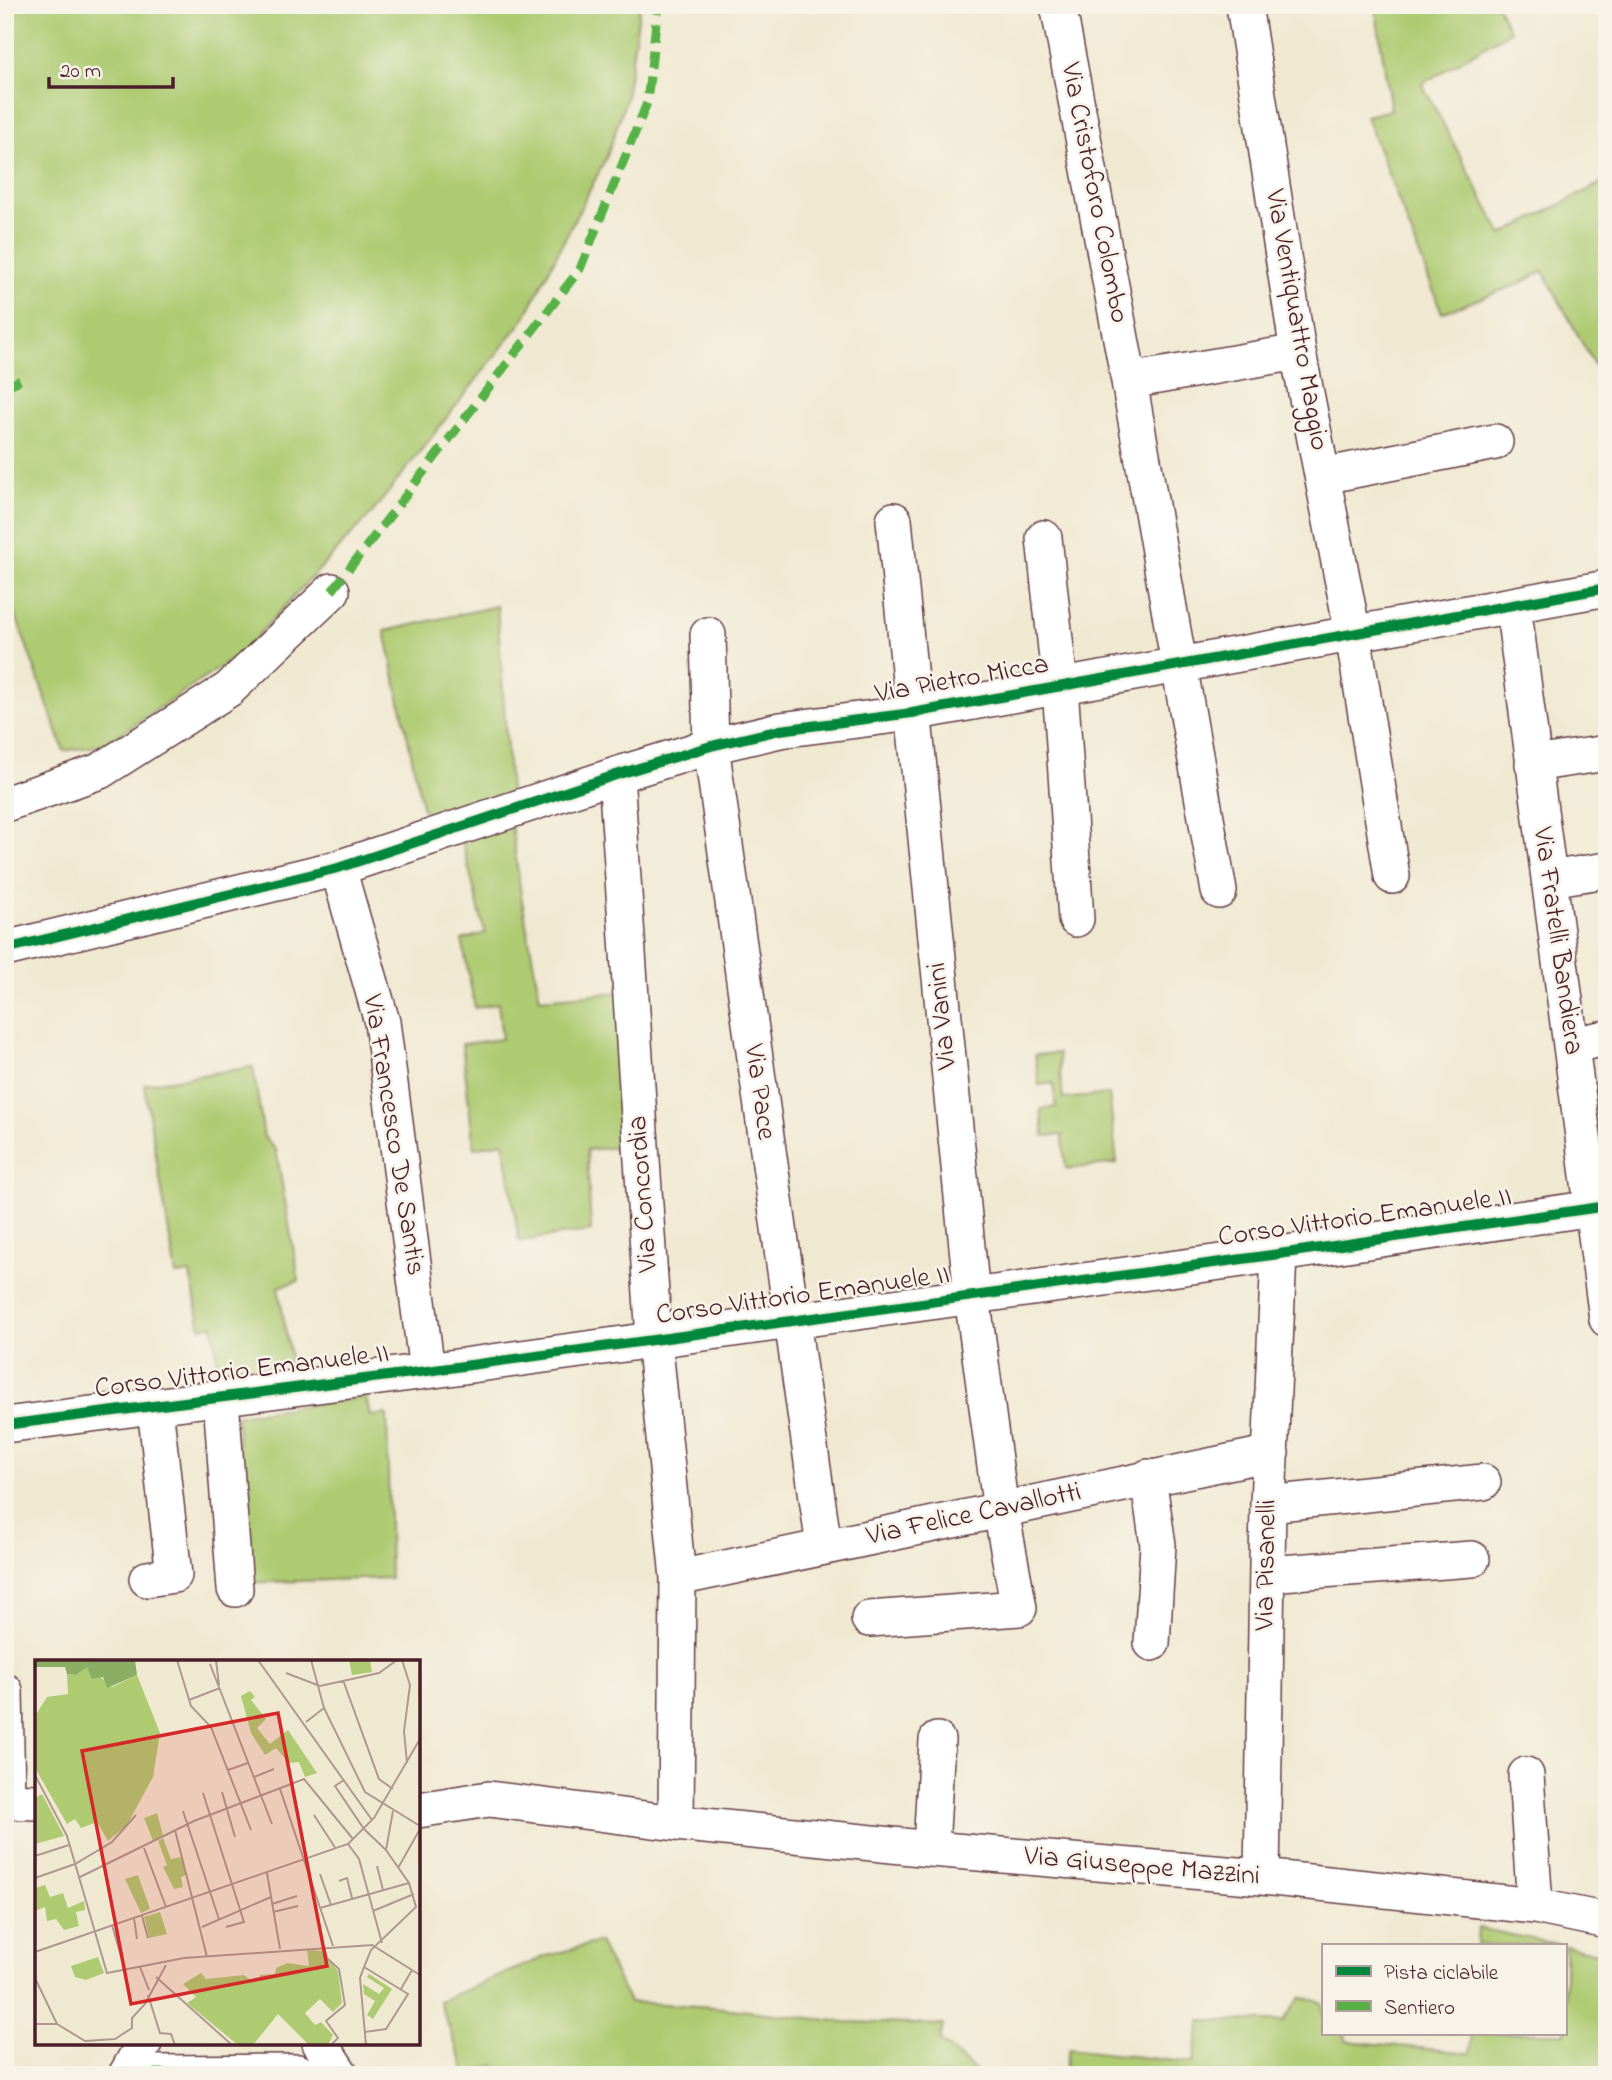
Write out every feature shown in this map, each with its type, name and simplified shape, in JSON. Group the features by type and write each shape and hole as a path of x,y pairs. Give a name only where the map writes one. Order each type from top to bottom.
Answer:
{"street":[{"name":"Via Cristoforo Colombo","path":"1056,5 1129,381 1219,891"},
{"name":"Via Ventiquattro Maggio","path":"1244,5 1298,352 1353,634 1392,876"},
{"path":"1129,381 1298,352"},
{"path":"1323,476 1494,442"},
{"name":"Via Vanini","path":"869,1619 1019,1608 1001,1511 972,1296 894,520"},
{"path":"1044,538 1060,686 1076,919"},
{"name":"Via Pietro Micca","path":"338,868 616,775 711,746 780,730 912,713 1607,588"},
{"path":"5,804 100,771 229,689 332,591"},
{"name":"Via Fratelli Bandiera","path":"1513,605 1571,1045 1599,1207 1607,1319"},
{"name":"Via Pace","path":"708,635 711,746 824,1547"},
{"path":"1533,764 1607,753"},
{"name":"Via Concordia","path":"616,775 654,1338 678,1578 676,1823"},
{"path":"5,949 338,868"},
{"name":"Via Francesco De Santis","path":"338,868 382,1022 427,1371"},
{"path":"1549,879 1607,870"},
{"path":"1571,1045 1607,1038"},
{"name":"Corso Vittorio Emanuele II","path":"5,1425 427,1371 1279,1254 1599,1207"},
{"name":"Via Pisanelli","path":"1262,1877 1268,1504 1279,1254"},
{"path":"222,1399 235,1589"},
{"path":"147,1579 174,1575 155,1407"},
{"name":"Via Felice Cavallotti","path":"678,1578 1271,1453"},
{"path":"1148,1477 1158,1545 1152,1643"},
{"path":"1268,1504 1483,1482"},
{"path":"1267,1574 1472,1559"},
{"path":"5,1690 16,1802"},
{"path":"930,1849 937,1740"},
{"path":"1526,1775 1535,1906"},
{"name":"Via Giuseppe Mazzini","path":"420,1810 489,1799 676,1823 930,1849 1262,1877 1535,1906 1607,1921"},
{"path":"145,2062 322,2067"}],"green space":[{"path":"5,5 640,5 626,99 607,156 524,319 371,514 240,654 104,745 64,751 5,585"},
{"path":"1375,5 1497,5 1510,31 1422,84 1502,235 1607,180 1607,388 1543,271 1521,283 1442,313 1366,116 1391,110"},
{"path":"497,606 510,793 426,824 385,631"},
{"path":"510,817 540,999 621,992 635,1145 587,1150 591,1231 519,1241 504,1142 474,1148 462,1044 502,1039 498,1003 475,1008 462,940 485,933 460,833"},
{"path":"1058,1053 1063,1099 1109,1094 1117,1163 1066,1169 1062,1135 1044,1136 1041,1109 1056,1107 1053,1083 1039,1085 1035,1055"},
{"path":"253,1067 264,1137 276,1150 299,1281 278,1287 291,1361 219,1373 213,1325 201,1328 190,1273 176,1275 144,1084"},
{"path":"366,1397 370,1416 387,1414 390,1578 241,1583 237,1415"},
{"path":"1478,1928 1556,1944 1477,1944"},
{"path":"599,1942 629,2002 713,2007 845,2022 943,2025 940,2041 980,2075 499,2075 495,2065 467,2075 439,2001 547,1956"},
{"path":"1566,1946 1603,1954 1601,2019 1607,2028 1607,2075 1063,2075 1069,2049 1193,2063 1201,2021 1283,2021 1301,1997 1322,2003 1322,2035 1345,2035 1346,2041 1470,2053 1472,2035 1566,2035"}],"marked path":[{"path":"332,591 580,269 647,103 658,5"},
{"path":"5,387 20,380"},
{"path":"314,2072 338,2071"},
{"path":"154,2073 298,2072"}],"cycle path":[{"path":"5,949 338,868 616,775 711,746 780,730 912,713 1607,588"},
{"path":"5,1425 427,1371 1279,1254 1607,1206"}]}
